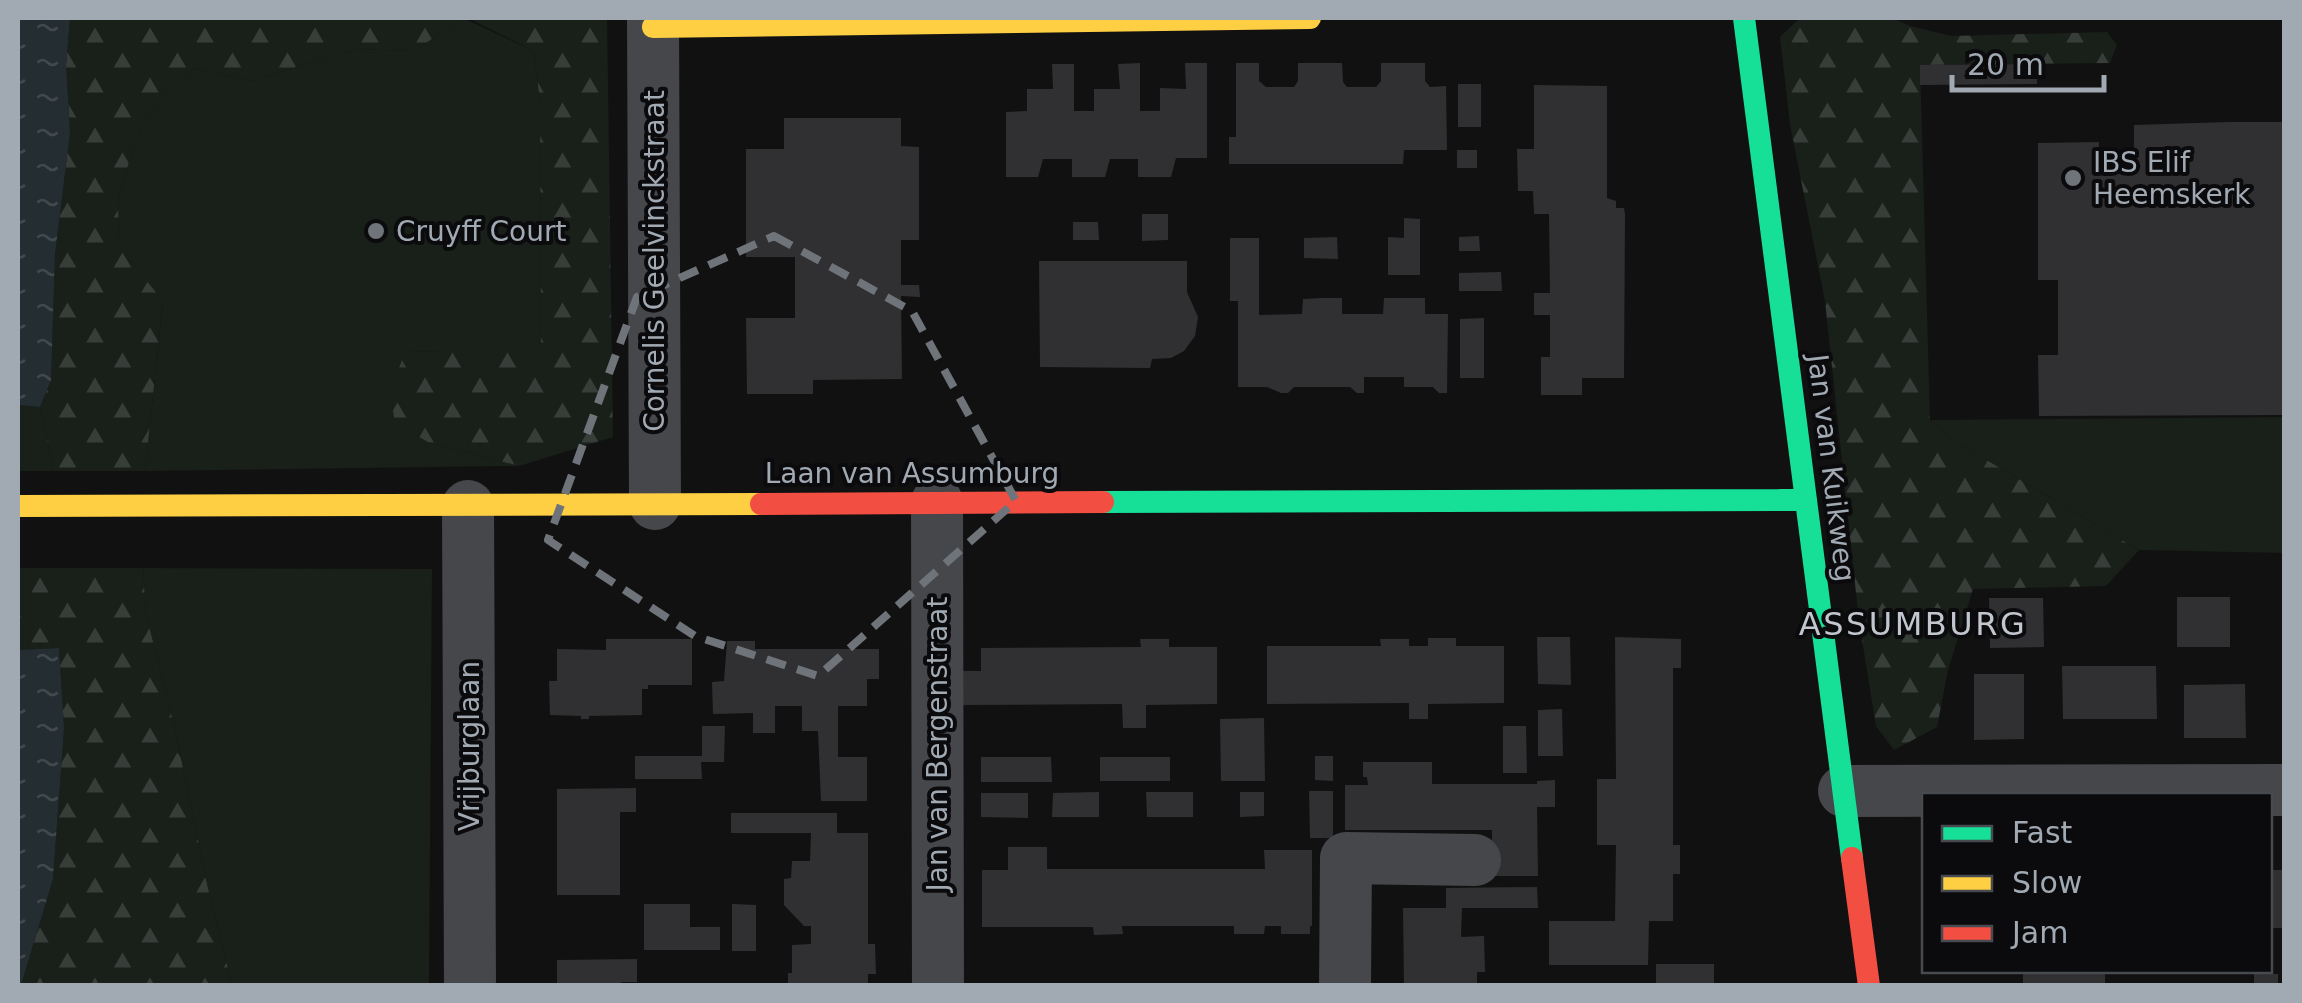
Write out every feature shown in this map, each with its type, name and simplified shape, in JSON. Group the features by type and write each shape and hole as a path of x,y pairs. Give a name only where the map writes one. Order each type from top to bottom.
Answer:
{"street":[{"path":"653,22 1310,18"},
{"name":"Jan van Kuikweg","path":"1744,18 1869,986"},
{"name":"Cornelis Geelvinckstraat","path":"653,22 655,504"},
{"name":"Laan van Assumburg","path":"18,506 1806,500"},
{"name":"Jan van Bergenstraat","path":"937,502 938,986"},
{"name":"Vrijburglaan","path":"468,506 470,986"},
{"path":"1844,791 2284,790"},
{"path":"1345,986 1346,858 1475,860"}],"highlighted area":[{"path":"774,236 912,311 1016,501 818,676 695,636 548,540 637,297"}],"green space":[{"path":"70,18 463,18 414,51 355,49 251,81 194,68 163,95 136,139 118,199 119,247 163,301 145,471 54,471 40,407 51,380 55,254 70,132 66,65"},
{"path":"463,18 534,51 540,104 541,350 405,352 428,442 519,466 145,471 163,302 119,247 118,199 136,139 163,95 194,68 251,81 355,49 414,51"},
{"path":"468,18 607,18 613,437 519,466 428,442 395,423 390,392 405,352 541,349 540,104 534,51"},
{"path":"1800,18 1892,18 1951,36 2107,32 2117,45 2110,63 1920,65 1930,420 1956,442 2139,550 2106,586 1973,589 1948,670 1937,727 1894,750 1876,726 1859,621 1825,301 1790,124 1780,37"},
{"path":"18,405 40,407 54,471 18,471"},
{"path":"2284,417 2284,553 2139,550 1956,442 1930,420"},
{"path":"18,568 143,568 146,614 232,985 21,985 53,879 64,728 59,648 18,650"},
{"path":"143,568 432,569 429,985 232,985 146,614"}],"water":[{"path":"18,18 70,18 66,65 70,132 55,254 51,380 40,407 18,405"},
{"path":"59,648 64,728 53,879 18,985 18,650"}],"building":[{"path":"1140,63 1140,111 1160,111 1160,88 1186,89 1185,63 1207,63 1207,158 1176,158 1171,177 1138,177 1138,159 1110,159 1105,177 1072,177 1072,159 1043,159 1038,177 1006,177 1006,112 1027,111 1027,89 1053,89 1052,64 1074,64 1074,111 1094,111 1094,89 1120,89 1118,64"},
{"path":"1236,63 1259,63 1259,81 1266,87 1294,87 1298,63 1342,63 1347,87 1376,87 1381,81 1381,63 1425,63 1425,81 1430,87 1446,86 1447,150 1404,150 1403,164 1229,164 1229,137 1236,137"},
{"path":"2037,64 2037,84 1920,85 1920,65"},
{"path":"1458,84 1481,84 1481,127 1458,127"},
{"path":"1534,85 1607,86 1607,198 1616,201 1616,208 1624,208 1625,214 1624,378 1582,378 1582,395 1541,395 1541,357 1550,357 1550,315 1534,315 1534,293 1550,293 1549,214 1534,214 1533,191 1518,191 1517,149 1534,149"},
{"path":"784,118 901,118 901,146 919,147 919,240 901,240 901,285 919,285 920,297 901,296 902,379 813,380 813,394 747,394 746,318 795,318 795,257 746,257 746,149 784,149"},
{"path":"2284,122 2284,415 2039,416 2038,355 2058,355 2058,280 2038,280 2038,143 2099,142 2098,169 2134,169 2134,125"},
{"path":"1457,150 1477,150 1477,168 1457,168"},
{"path":"1142,214 1168,214 1168,240 1142,241"},
{"path":"1404,218 1420,219 1420,275 1388,275 1388,237 1404,238"},
{"path":"1073,222 1098,222 1099,240 1073,240"},
{"path":"1479,236 1480,251 1459,251 1459,237"},
{"path":"1337,237 1338,259 1304,258 1304,238"},
{"path":"1230,238 1259,238 1259,315 1302,314 1303,299 1322,298 1342,298 1342,314 1383,314 1384,298 1425,298 1425,314 1448,314 1447,393 1439,393 1433,387 1404,387 1404,377 1364,377 1364,393 1350,387 1294,387 1281,393 1267,387 1238,387 1238,301 1230,301"},
{"path":"1039,261 1187,261 1187,292 1198,317 1195,336 1184,351 1171,358 1152,359 1150,368 1040,367"},
{"path":"1501,272 1502,291 1459,291 1459,273"},
{"path":"1484,318 1484,378 1460,378 1460,319"},
{"path":"2177,597 2230,597 2230,647 2177,647"},
{"path":"1989,598 2043,598 2044,647 1990,648"},
{"path":"1537,637 1570,637 1571,685 1538,684"},
{"path":"1615,637 1681,639 1681,668 1673,668 1673,845 1680,845 1680,874 1673,874 1673,921 1649,921 1648,965 1549,965 1549,921 1615,921 1616,845 1597,845 1597,779 1616,779"},
{"path":"1428,638 1456,638 1456,646 1504,646 1504,703 1428,704 1428,719 1409,719 1409,703 1267,704 1267,646 1381,646 1380,639 1409,639 1409,646 1428,646"},
{"path":"606,639 692,639 692,685 648,685 648,689 642,689 642,715 581,719 550,715 549,681 557,681 557,649 606,650"},
{"path":"1140,639 1169,639 1169,647 1217,647 1217,704 1146,705 1146,728 1123,728 1122,704 958,705 957,671 981,671 981,648 1141,647"},
{"path":"727,641 755,641 755,649 879,649 879,679 867,679 867,706 838,706 838,757 867,757 867,801 821,801 818,731 802,731 802,706 775,706 775,733 753,733 753,713 713,714 712,682 724,681"},
{"path":"2062,666 2156,666 2157,719 2063,719"},
{"path":"1974,674 2024,674 2024,739 1974,740"},
{"path":"2245,684 2246,738 2184,738 2184,685"},
{"path":"1562,709 1563,756 1538,756 1538,710"},
{"path":"1264,718 1265,781 1221,781 1220,719"},
{"path":"702,726 725,726 724,762 701,762 702,779 635,779 635,756 702,756"},
{"path":"1503,726 1526,726 1527,773 1503,773"},
{"path":"1315,756 1333,756 1333,781 1315,780"},
{"path":"981,757 1051,757 1052,782 981,782"},
{"path":"1100,757 1170,757 1170,781 1100,781"},
{"path":"1363,762 1432,762 1432,784 1537,784 1555,780 1555,807 1537,807 1538,876 1492,876 1492,830 1345,830 1345,785 1368,785 1367,777 1363,777"},
{"path":"636,788 636,812 620,812 620,895 557,895 557,789"},
{"path":"1309,791 1333,791 1333,838 1310,838"},
{"path":"1099,792 1099,817 1052,817 1053,793"},
{"path":"1146,792 1193,792 1193,817 1147,817"},
{"path":"1240,792 1264,792 1264,816 1240,817"},
{"path":"981,793 1028,793 1028,818 981,817"},
{"path":"731,813 837,813 837,833 868,833 868,944 875,944 876,974 868,974 868,986 788,986 792,945 811,944 811,926 804,926 784,905 784,879 791,878 792,861 810,861 811,833 731,833"},
{"path":"1008,847 1047,847 1047,869 1265,869 1264,850 1312,850 1310,934 1281,934 1281,926 1265,926 1264,934 1234,934 1234,926 1122,926 1123,934 1094,935 1093,927 982,927 982,870 1008,870"},
{"path":"2272,870 2284,870 2284,928 2272,928"},
{"path":"1537,887 1538,908 1462,908 1461,937 1484,936 1485,972 1477,972 1477,986 1404,986 1403,908 1446,908 1446,888"},
{"path":"644,904 690,904 690,927 720,927 720,950 644,950"},
{"path":"732,904 756,905 756,951 732,951"},
{"path":"637,959 637,982 621,982 621,986 557,986 557,960"},
{"path":"1656,964 1714,964 1714,986 1656,986"},
{"path":"2023,973 2105,973 2105,986 2023,986"},
{"path":"2254,974 2278,974 2278,986 2254,986"}],"traffic: fast":[{"path":"1744,18 1852,858"},
{"path":"1103,502 1806,500"}],"traffic: slow":[{"path":"653,27 1310,18"},
{"path":"18,506 761,504"}],"traffic: jam":[{"path":"761,504 1103,502"},
{"path":"1852,858 1869,986"}],"place":[{"name":"IBS Elif Heemskerk","path":"2073,178"},
{"name":"Cruyff Court","path":"376,231"}],"district":[{"name":"ASSUMBURG","path":"1913,624"}]}
